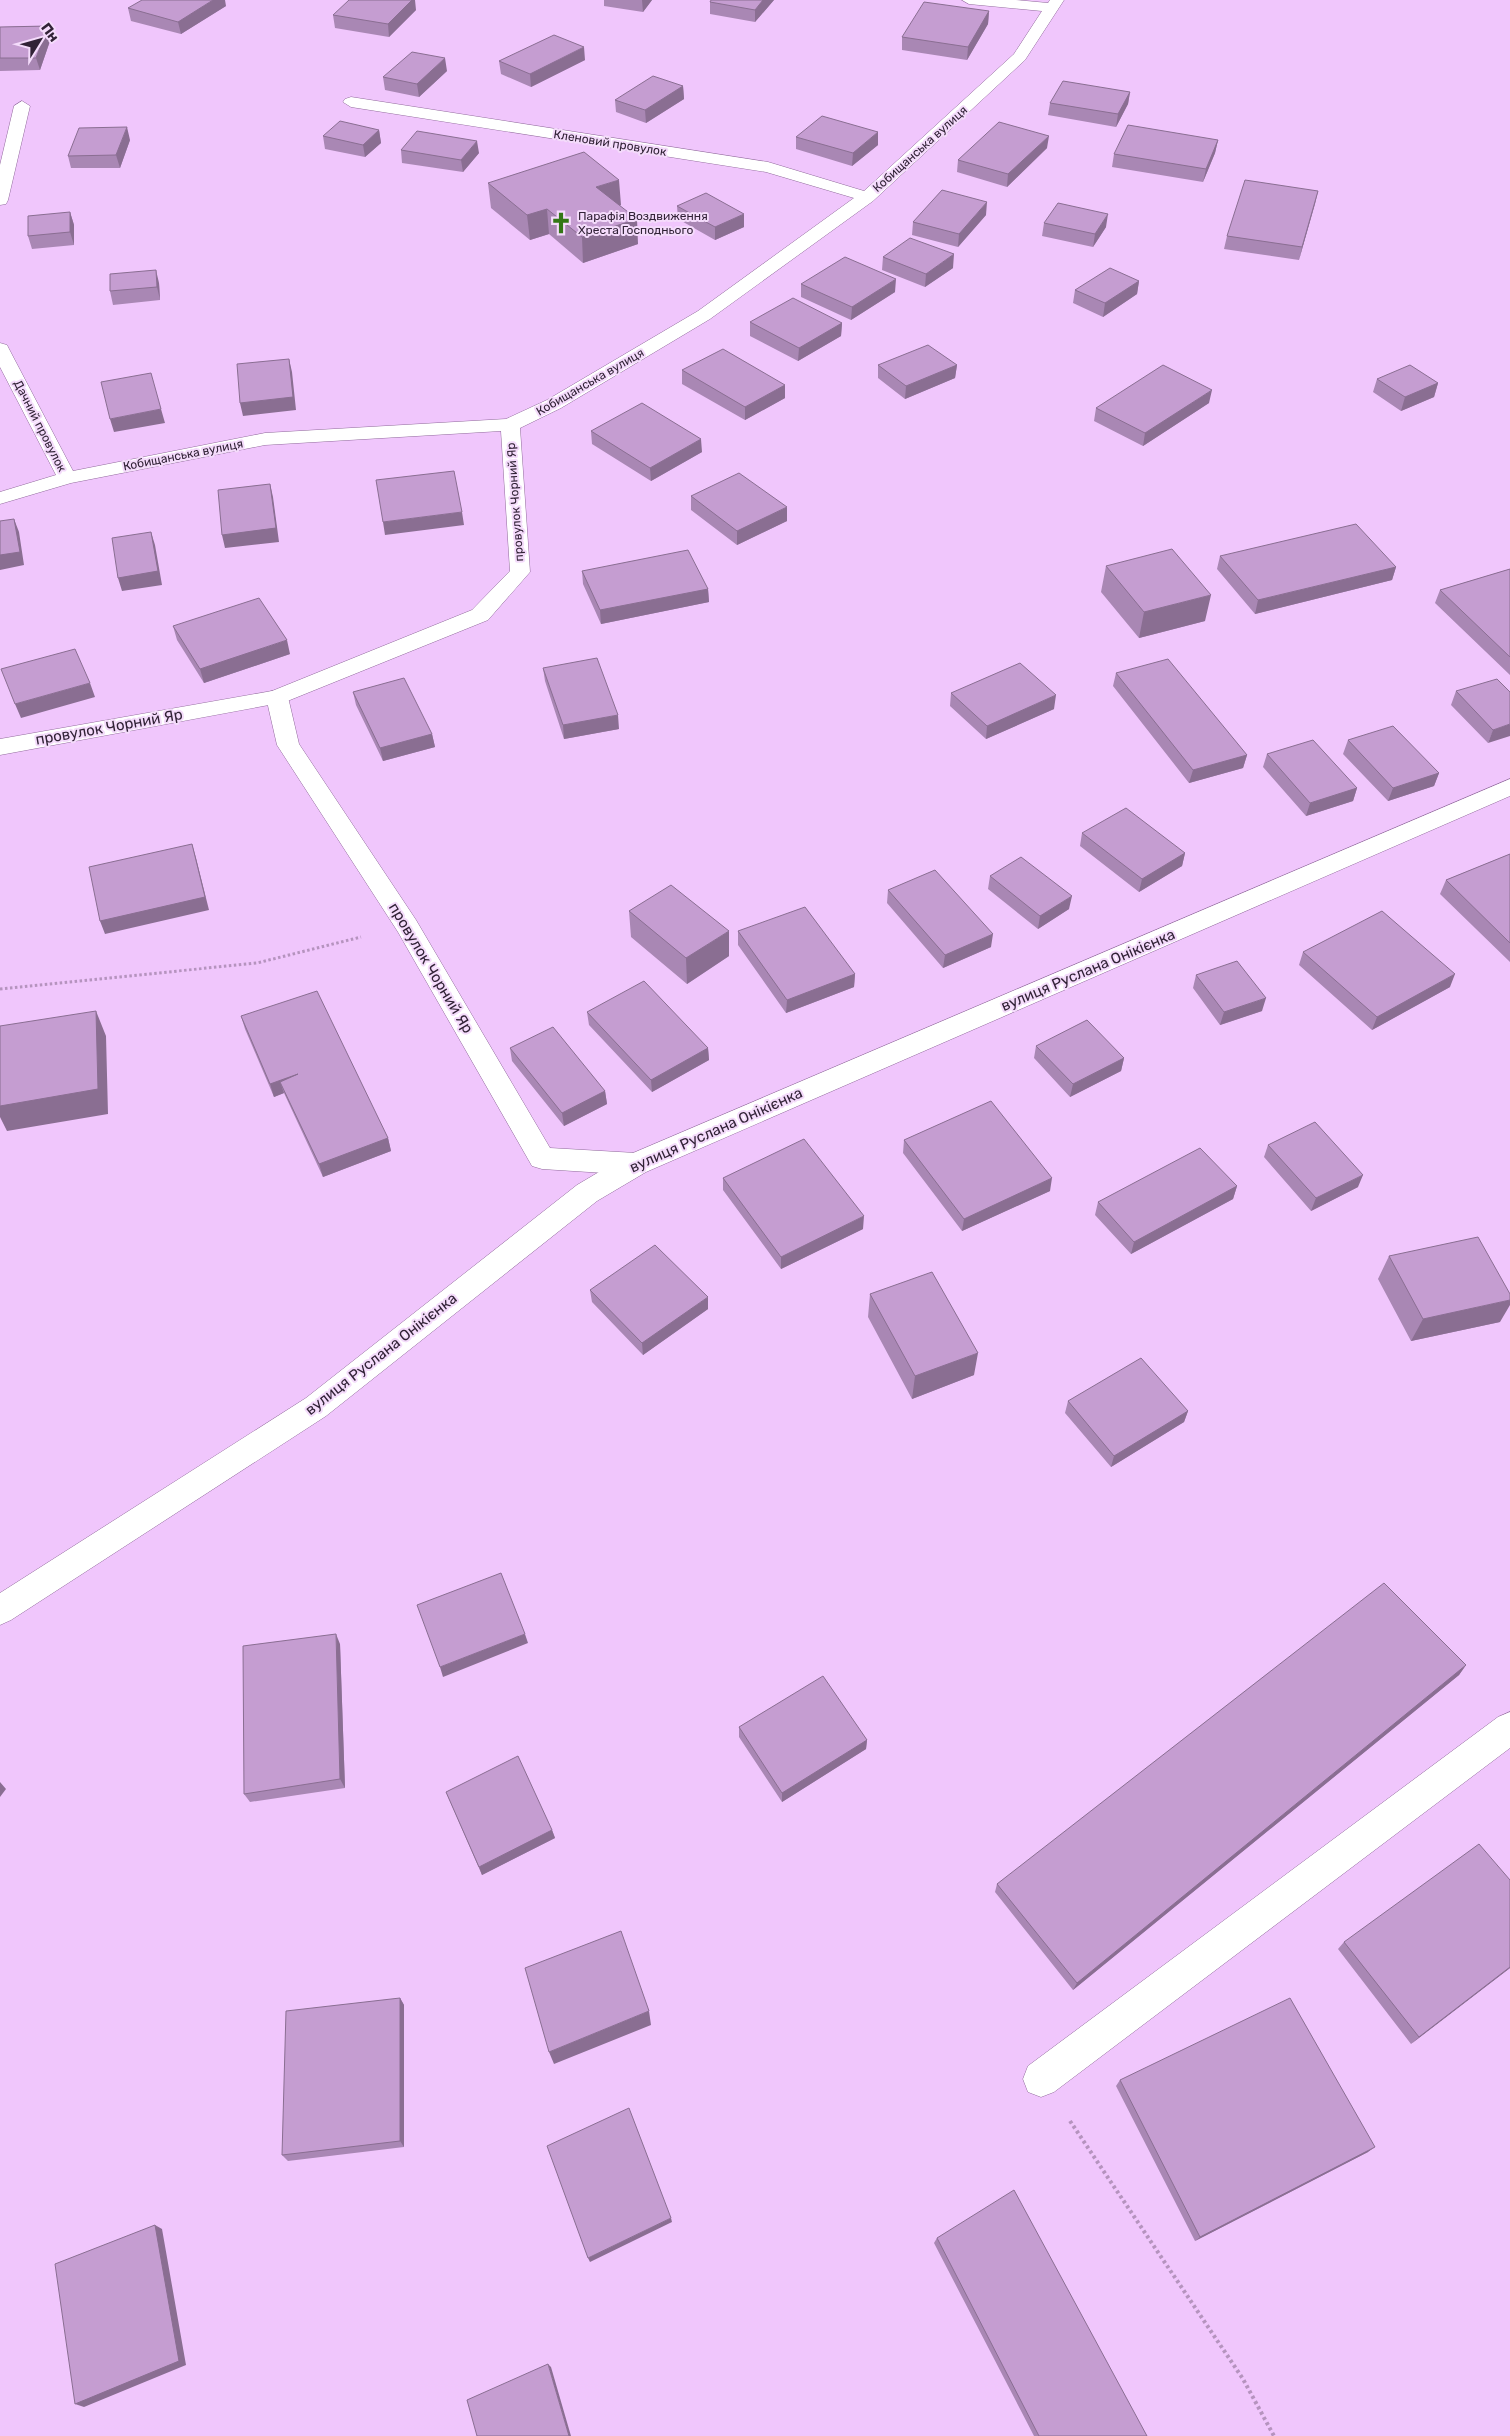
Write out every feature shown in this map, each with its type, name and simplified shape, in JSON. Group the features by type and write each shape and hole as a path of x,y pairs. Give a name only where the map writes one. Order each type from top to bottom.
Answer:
{"street":[{"path":"969,0 1055,4"},
{"name":"Кобищанська вулиця","path":"0,498 67,478 266,439 510,425 554,404 704,315 867,198 1020,57 1055,4"},
{"name":"Кленовий провулок","path":"351,102 768,168 867,198"},
{"path":"0,200 22,106"},
{"name":"Дачний провулок","path":"0,348 67,478"},
{"name":"провулок Чорний Яр","path":"0,747 277,697 480,615 520,572 510,425"},
{"name":"провулок Чорний Яр","path":"277,697 288,745 407,926 542,1158 636,1164"},
{"name":"вулиця Руслана Онікієнка","path":"0,1610 316,1407 587,1192 636,1164 1510,787"},
{"path":"1041,2079 1510,1728"}],"path":[{"path":"0,989 257,963 407,926"},
{"path":"1041,2079 1243,2379 1274,2436"}],"building":[{"path":"142,0 213,0 178,22 128,8"},
{"path":"349,0 412,0 388,24 333,15"},
{"path":"711,0 763,0 755,10 710,2"},
{"path":"924,2 989,11 968,47 902,37"},
{"path":"48,26 36,58 0,58 0,27"},
{"path":"554,35 584,47 530,74 499,61"},
{"path":"412,52 445,58 417,84 383,77"},
{"path":"653,76 683,86 645,110 615,100"},
{"path":"1063,81 1130,92 1118,114 1050,103"},
{"path":"822,116 878,132 853,153 796,137"},
{"path":"340,121 379,130 363,145 323,136"},
{"path":"999,122 1049,136 1008,174 958,160"},
{"path":"1128,125 1218,140 1206,169 1114,154"},
{"path":"127,127 116,155 68,156 79,128"},
{"path":"417,131 477,141 461,160 401,150"},
{"path":"584,152 619,180 596,187 637,219 582,237 547,209 527,215 488,183"},
{"path":"1245,180 1318,191 1302,247 1227,236"},
{"path":"942,190 987,202 959,234 913,222"},
{"path":"706,193 744,214 715,227 677,206"},
{"path":"1058,203 1108,214 1095,234 1044,223"},
{"path":"70,212 70,232 28,236 28,216"},
{"path":"910,238 954,254 926,274 883,257"},
{"path":"845,257 896,279 852,307 801,284"},
{"path":"1110,268 1139,281 1105,303 1075,290"},
{"path":"156,270 157,287 110,291 110,274"},
{"path":"793,298 842,323 799,348 750,322"},
{"path":"928,345 957,365 906,386 878,365"},
{"path":"723,349 785,385 745,407 682,370"},
{"path":"289,359 293,397 240,403 237,364"},
{"path":"1163,365 1212,390 1145,433 1096,408"},
{"path":"1410,365 1438,383 1405,397 1377,379"},
{"path":"151,373 161,409 110,419 101,382"},
{"path":"642,403 701,439 650,468 591,431"},
{"path":"454,471 462,512 383,522 376,480"},
{"path":"739,473 787,507 737,531 691,496"},
{"path":"270,484 276,528 222,535 218,490"},
{"path":"14,519 20,552 0,555 0,521"},
{"path":"1356,524 1396,567 1258,600 1220,556"},
{"path":"151,532 158,571 118,578 112,538"},
{"path":"1172,549 1211,595 1144,612 1106,566"},
{"path":"688,550 708,589 600,610 582,571"},
{"path":"1510,569 1510,657 1440,590"},
{"path":"259,598 287,640 200,669 173,626"},
{"path":"75,649 90,683 15,704 1,669"},
{"path":"597,658 618,715 563,725 543,668"},
{"path":"1168,659 1247,755 1193,770 1116,673"},
{"path":"1020,663 1056,695 987,726 951,693"},
{"path":"404,678 432,734 380,748 353,692"},
{"path":"1497,679 1510,692 1510,724 1493,730 1456,691"},
{"path":"1393,726 1439,773 1393,788 1348,740"},
{"path":"1313,740 1357,788 1310,803 1267,754"},
{"path":"1126,808 1185,853 1142,879 1082,833"},
{"path":"192,844 205,897 100,921 89,867"},
{"path":"1510,854 1510,943 1446,880"},
{"path":"1021,857 1072,896 1040,916 990,876"},
{"path":"935,870 993,934 945,955 888,890"},
{"path":"671,885 729,931 686,958 629,911"},
{"path":"805,907 855,974 787,1000 738,931"},
{"path":"1382,911 1455,974 1377,1017 1303,952"},
{"path":"1237,961 1266,998 1224,1012 1196,975"},
{"path":"644,981 708,1048 651,1080 587,1012"},
{"path":"317,991 388,1138 319,1164 280,1082 298,1074 270,1084 241,1016"},
{"path":"96,1011 98,1089 0,1106 0,1026"},
{"path":"1087,1020 1124,1058 1073,1084 1036,1046"},
{"path":"553,1027 605,1091 562,1113 510,1048"},
{"path":"991,1101 1052,1178 964,1219 904,1140"},
{"path":"1315,1122 1363,1175 1316,1198 1268,1145"},
{"path":"804,1139 864,1216 781,1257 723,1178"},
{"path":"1200,1148 1237,1186 1134,1242 1098,1202"},
{"path":"1478,1237 1510,1294 1510,1300 1423,1319 1389,1256"},
{"path":"655,1245 708,1297 642,1343 590,1290"},
{"path":"932,1272 978,1353 915,1376 870,1294"},
{"path":"1141,1358 1188,1411 1114,1456 1068,1401"},
{"path":"501,1573 525,1634 440,1667 417,1605"},
{"path":"1384,1583 1466,1665 1077,1983 997,1884"},
{"path":"336,1634 340,1779 244,1794 243,1646"},
{"path":"823,1676 867,1740 782,1793 739,1727"},
{"path":"518,1756 552,1830 479,1867 446,1792"},
{"path":"1479,1844 1510,1880 1510,1967 1419,2037 1344,1942"},
{"path":"621,1931 649,2011 549,2052 525,1968"},
{"path":"400,1998 400,2141 282,2155 286,2011"},
{"path":"1290,1998 1375,2147 1200,2237 1120,2080"},
{"path":"629,2108 671,2218 588,2258 547,2146"},
{"path":"1014,2190 1147,2436 1039,2436 937,2238"},
{"path":"155,2225 179,2361 75,2404 55,2264"},
{"path":"548,2364 569,2436 477,2436 467,2400"}],"place":[{"name":"Парафія Воздвиження Хреста Господнього","path":"561,223"}]}
